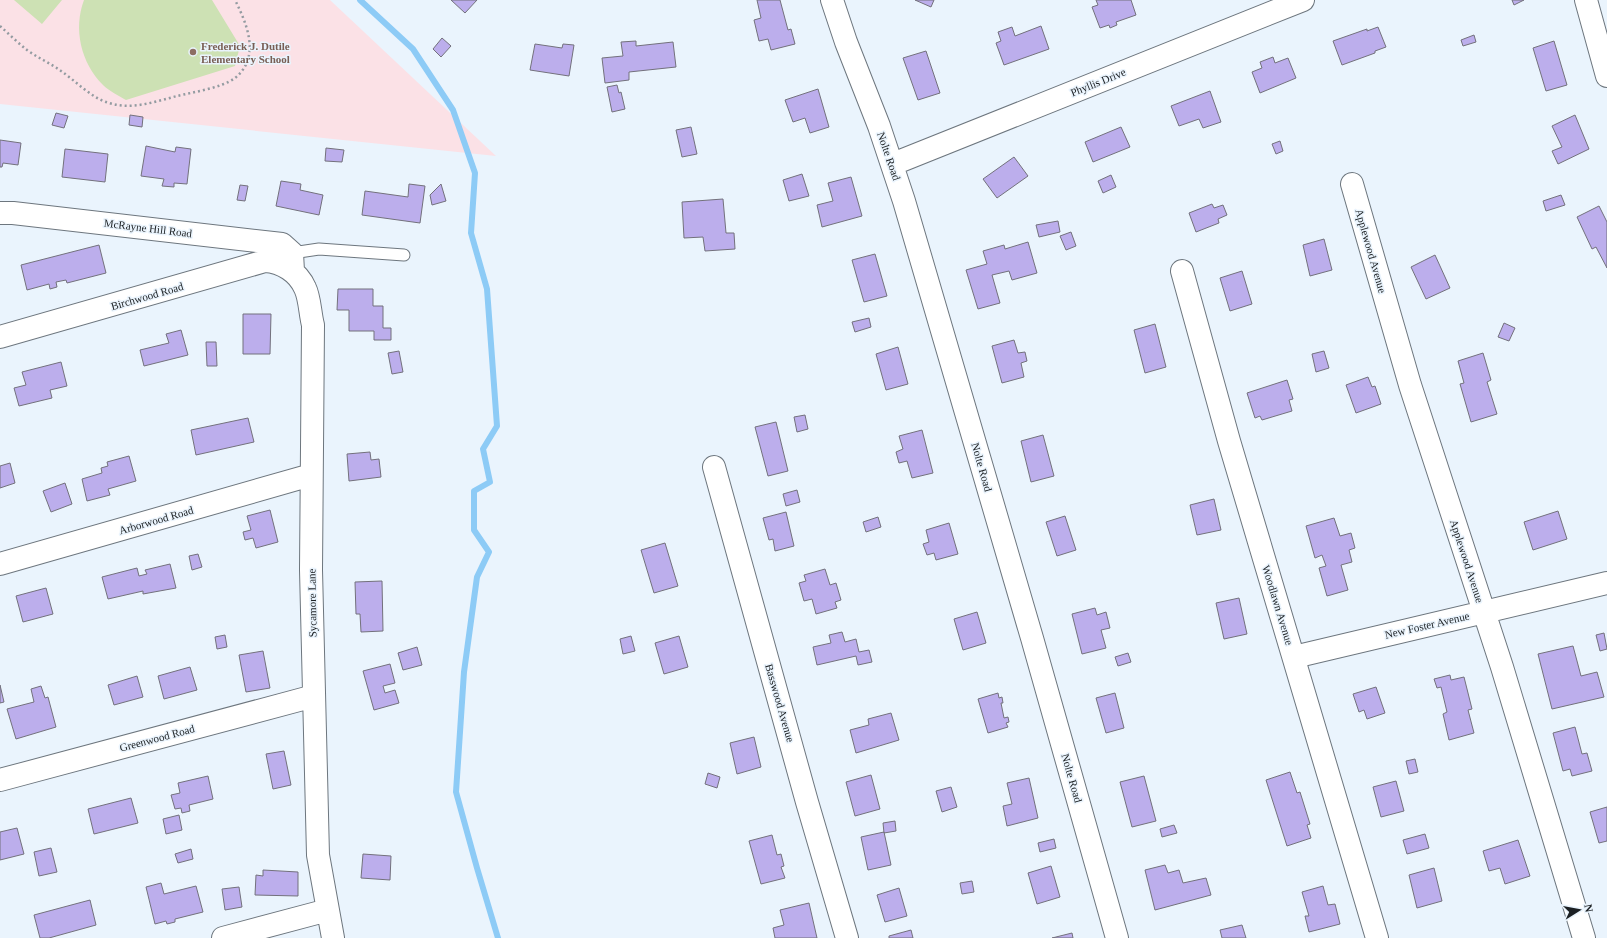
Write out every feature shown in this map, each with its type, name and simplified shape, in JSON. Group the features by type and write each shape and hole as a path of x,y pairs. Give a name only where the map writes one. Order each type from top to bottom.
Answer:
{"street":[{"name":"Nolte Road","path":"832,0 846,42 893,164 1028,623 1117,938"},
{"name":"Phyllis Drive","path":"893,164 1272,6 1303,0"},
{"path":"1586,0 1607,76"},
{"name":"Applewood Avenue","path":"1352,184 1410,385 1484,612 1584,938"},
{"name":"McRayne Hill Road","path":"0,213 13,213 282,244 292,262"},
{"name":"Birchwood Road","path":"0,337 265,261 292,262"},
{"name":"Sycamore Lane","path":"292,262 305,288 312,325 311,570 318,855 333,938"},
{"name":"Woodlawn Avenue","path":"1182,271 1229,442 1377,938"},
{"name":"Basswood Avenue","path":"714,467 807,802 847,938"},
{"name":"Arborwood Road","path":"0,564 311,476"},
{"name":"New Foster Avenue","path":"1294,657 1607,583"},
{"name":"Greenwood Road","path":"0,780 314,696"},
{"path":"224,938 328,910"}],"lane":[{"path":"292,262 319,249 404,255"}],"path":[{"path":"0,26 28,50 60,70 98,99 129,107 206,89 235,78 246,62 250,47 248,30 235,0"}],"shaded area":[{"name":"Frederick J. Dutile Elementary School","path":"0,0 330,0 496,156 0,104"}],"green space":[{"path":"14,0 62,0 42,24"},
{"path":"84,0 212,0 240,46 235,66 126,100 103,85 89,67 84,56 79,34 79,22"}],"building":[{"path":"451,0 477,0 465,13"},
{"path":"757,0 780,0 788,30 791,29 795,44 771,50 768,39 759,41 754,20 761,18"},
{"path":"915,0 934,0 931,7"},
{"path":"1096,0 1131,0 1136,15 1116,22 1117,25 1110,28 1109,25 1100,28 1092,7 1098,5"},
{"path":"1512,0 1524,0 1514,5"},
{"path":"1041,26 1049,49 1004,65 996,43 1001,41 998,32 1012,27 1015,36"},
{"path":"1378,27 1386,47 1375,51 1375,53 1342,65 1333,41 1367,29 1367,31"},
{"path":"1474,35 1476,42 1463,46 1461,40"},
{"path":"442,38 451,46 441,57 433,49"},
{"path":"636,41 636,46 673,42 676,67 629,72 629,80 605,83 602,58 623,56 621,42"},
{"path":"1554,41 1567,85 1546,91 1533,48"},
{"path":"535,44 562,48 563,44 574,45 569,76 530,70"},
{"path":"926,51 940,93 918,100 903,58"},
{"path":"1273,57 1275,63 1288,58 1296,78 1260,93 1252,72 1262,68 1260,62"},
{"path":"617,85 619,93 621,92 625,109 612,112 607,87"},
{"path":"818,89 829,127 810,133 805,118 793,122 785,100"},
{"path":"1210,91 1221,122 1203,128 1199,119 1179,126 1171,106"},
{"path":"56,113 68,116 64,128 52,125"},
{"path":"130,115 143,117 142,127 129,125"},
{"path":"1575,115 1589,149 1558,164 1552,151 1562,147 1552,126"},
{"path":"691,127 697,154 682,157 676,130"},
{"path":"1121,127 1130,147 1093,162 1085,142"},
{"path":"0,140 21,143 18,165 3,163 2,167 0,167"},
{"path":"1280,141 1283,151 1276,154 1272,144"},
{"path":"146,146 175,152 176,147 191,149 187,184 174,183 174,187 162,186 164,179 141,176"},
{"path":"326,148 344,150 342,162 325,161"},
{"path":"65,149 108,154 105,182 62,177"},
{"path":"1014,157 1028,176 997,198 983,179"},
{"path":"802,174 809,196 789,201 783,180"},
{"path":"1111,175 1116,187 1103,193 1098,181"},
{"path":"851,177 862,216 822,227 817,205 833,201 828,183"},
{"path":"281,181 301,184 300,190 323,195 319,215 276,206"},
{"path":"409,184 425,186 420,223 362,215 365,191 408,197"},
{"path":"441,184 446,201 432,205 430,195"},
{"path":"240,185 248,186 245,201 237,200"},
{"path":"1561,195 1565,205 1546,211 1543,201"},
{"path":"723,199 726,233 734,233 735,249 705,251 703,237 684,238 682,202"},
{"path":"1212,204 1214,208 1223,205 1227,215 1218,219 1219,223 1196,232 1189,213"},
{"path":"1599,206 1607,222 1607,268 1596,247 1592,249 1577,217"},
{"path":"1058,221 1060,232 1039,237 1036,225"},
{"path":"1071,232 1076,246 1066,250 1060,236"},
{"path":"1324,239 1332,270 1310,276 1303,245"},
{"path":"1028,242 1037,273 1012,280 1009,271 992,275 1000,303 978,309 966,270 987,264 983,251 1004,245 1005,249"},
{"path":"99,245 106,273 67,283 66,280 56,282 57,287 50,289 49,284 27,290 21,265"},
{"path":"875,254 887,296 864,302 852,260"},
{"path":"1435,255 1450,288 1426,299 1411,267"},
{"path":"1242,271 1252,304 1230,311 1220,278"},
{"path":"338,289 373,289 373,306 383,306 383,328 391,328 391,340 374,340 374,331 349,331 349,310 337,310"},
{"path":"243,314 271,314 270,354 243,354"},
{"path":"869,318 871,327 855,332 852,322"},
{"path":"1504,323 1515,328 1509,341 1498,337"},
{"path":"1155,324 1166,367 1145,373 1134,330"},
{"path":"181,330 188,355 144,366 140,350 169,343 166,334"},
{"path":"1014,340 1018,353 1025,352 1027,361 1021,363 1024,377 1002,383 992,346"},
{"path":"206,342 216,342 217,366 207,366"},
{"path":"898,347 908,384 886,390 876,354"},
{"path":"399,351 403,372 392,374 388,353"},
{"path":"1324,351 1329,368 1316,372 1312,354"},
{"path":"1483,353 1491,380 1487,382 1497,414 1471,422 1460,384 1464,383 1458,361"},
{"path":"61,362 67,386 50,390 52,398 19,406 14,388 26,385 22,372"},
{"path":"1368,377 1372,387 1375,386 1381,404 1356,413 1346,385"},
{"path":"1287,380 1293,399 1289,400 1292,411 1262,420 1260,416 1255,418 1247,393"},
{"path":"805,415 808,429 797,432 794,417"},
{"path":"248,418 254,442 196,455 191,430"},
{"path":"776,422 788,471 768,476 755,427"},
{"path":"922,430 933,473 912,478 907,461 899,463 896,452 903,449 899,436"},
{"path":"1043,435 1054,476 1031,482 1021,441"},
{"path":"370,452 371,460 379,459 381,477 349,481 347,454"},
{"path":"129,456 136,481 108,489 110,495 87,501 82,479 102,473 101,468 108,466 107,462"},
{"path":"10,463 15,483 0,488 0,466"},
{"path":"65,483 72,504 51,512 43,491"},
{"path":"797,490 800,502 786,506 783,494"},
{"path":"1214,499 1221,530 1197,535 1190,505"},
{"path":"270,510 278,542 256,548 253,538 245,540 243,532 251,530 247,516"},
{"path":"1558,511 1567,539 1533,550 1524,522"},
{"path":"786,512 794,546 775,551 773,539 769,540 763,518"},
{"path":"1065,516 1076,550 1057,556 1046,522"},
{"path":"878,517 881,527 866,532 863,522"},
{"path":"1334,518 1340,536 1351,533 1355,548 1349,550 1352,562 1341,565 1348,590 1327,596 1319,568 1326,566 1322,555 1315,558 1306,526"},
{"path":"949,523 958,554 936,560 934,553 927,555 923,544 929,542 926,530"},
{"path":"665,543 678,586 654,593 641,550"},
{"path":"198,554 202,567 192,570 189,556"},
{"path":"170,564 176,588 143,594 143,591 108,599 102,577 137,568 139,576 147,574 145,570"},
{"path":"825,569 830,585 836,583 841,600 835,602 837,608 816,614 812,599 804,601 799,583 806,581 804,575"},
{"path":"382,581 383,631 361,632 360,614 356,614 355,582"},
{"path":"46,588 53,614 23,622 16,596"},
{"path":"1239,598 1247,634 1224,639 1216,603"},
{"path":"1095,608 1097,615 1106,612 1110,628 1101,630 1106,648 1082,654 1072,614"},
{"path":"977,612 986,643 963,650 954,619"},
{"path":"842,632 845,642 856,639 859,652 869,650 872,662 858,665 856,656 817,665 813,647 831,643 829,635"},
{"path":"1604,633 1607,649 1600,651 1596,635"},
{"path":"225,635 227,647 217,649 215,637"},
{"path":"631,636 635,651 623,654 620,639"},
{"path":"679,636 688,667 664,674 655,643"},
{"path":"1573,646 1581,676 1597,672 1604,697 1552,709 1538,654"},
{"path":"417,647 422,665 403,670 398,653"},
{"path":"263,651 270,688 246,692 239,655"},
{"path":"1128,653 1131,662 1118,666 1115,657"},
{"path":"390,664 395,683 383,686 385,693 395,690 399,703 374,710 363,671"},
{"path":"190,667 197,690 164,699 158,676"},
{"path":"1450,675 1451,680 1464,677 1472,709 1468,710 1474,733 1449,740 1443,714 1447,712 1441,687 1437,688 1434,679"},
{"path":"137,676 143,697 114,705 108,685"},
{"path":"0,685 4,702 0,703"},
{"path":"41,686 45,698 48,697 56,727 16,739 7,709 34,702 31,689"},
{"path":"1376,687 1385,713 1367,719 1364,710 1359,712 1353,694"},
{"path":"998,693 999,698 1002,697 1003,703 1001,703 1004,718 1008,717 1009,722 1006,723 1008,727 988,733 978,699"},
{"path":"1115,693 1124,728 1106,733 1096,698"},
{"path":"891,713 899,740 856,753 850,730 869,725 868,719"},
{"path":"1575,727 1582,754 1587,753 1592,771 1572,776 1570,769 1563,771 1553,733"},
{"path":"754,737 761,767 737,774 730,743"},
{"path":"284,751 291,785 273,789 266,754"},
{"path":"1415,759 1418,772 1409,774 1406,761"},
{"path":"1290,772 1297,793 1300,792 1310,824 1307,825 1311,838 1287,846 1266,780"},
{"path":"708,773 720,777 717,788 705,784"},
{"path":"871,775 880,809 855,816 846,782"},
{"path":"208,776 213,799 189,805 190,811 182,813 181,808 175,809 171,795 180,793 178,783"},
{"path":"1144,776 1156,821 1132,827 1120,782"},
{"path":"1029,778 1038,818 1007,826 1003,806 1012,804 1007,783"},
{"path":"1396,781 1404,811 1381,817 1373,787"},
{"path":"951,787 957,807 942,812 936,791"},
{"path":"131,798 138,823 94,834 88,809"},
{"path":"1607,807 1607,841 1599,843 1590,812"},
{"path":"179,815 182,830 166,834 163,819"},
{"path":"895,821 896,831 884,833 883,823"},
{"path":"1174,825 1177,833 1162,837 1160,829"},
{"path":"17,828 24,854 0,860 0,832"},
{"path":"884,832 891,865 868,870 861,837"},
{"path":"1425,834 1429,848 1407,854 1403,840"},
{"path":"772,835 777,855 781,854 784,866 781,867 785,878 761,884 749,841"},
{"path":"1054,839 1056,848 1040,852 1038,843"},
{"path":"1518,840 1530,876 1505,884 1500,868 1489,871 1483,851"},
{"path":"51,848 57,872 39,876 34,852"},
{"path":"191,849 193,859 178,863 175,854"},
{"path":"363,854 391,856 390,880 361,878"},
{"path":"1165,865 1168,873 1179,870 1183,883 1206,878 1211,895 1155,910 1145,870"},
{"path":"1051,866 1060,897 1037,904 1028,873"},
{"path":"1434,868 1442,901 1417,908 1409,875"},
{"path":"263,870 298,872 298,896 255,895 256,875 263,876"},
{"path":"972,881 974,892 962,894 960,883"},
{"path":"161,883 164,894 196,886 203,912 175,919 175,922 167,924 166,921 155,924 146,887"},
{"path":"1323,886 1328,905 1335,904 1340,924 1309,932 1305,916 1309,916 1302,892"},
{"path":"239,887 242,907 225,910 222,889"},
{"path":"899,888 907,916 885,922 877,895"},
{"path":"90,900 96,925 49,938 40,938 34,915"},
{"path":"809,903 817,938 775,938 773,928 784,925 780,910"},
{"path":"1242,925 1246,938 1222,938 1220,930"},
{"path":"911,930 913,938 889,938 889,936"},
{"path":"1072,933 1073,938 1052,938"}],"waterway":[{"path":"360,0 413,49 453,110 475,173 471,233 487,289 497,426 483,449 490,482 474,491 474,530 489,552 477,577 464,672 456,792 498,938"}],"place":[{"name":"Frederick J. Dutile Elementary School","path":"193,52"}]}
